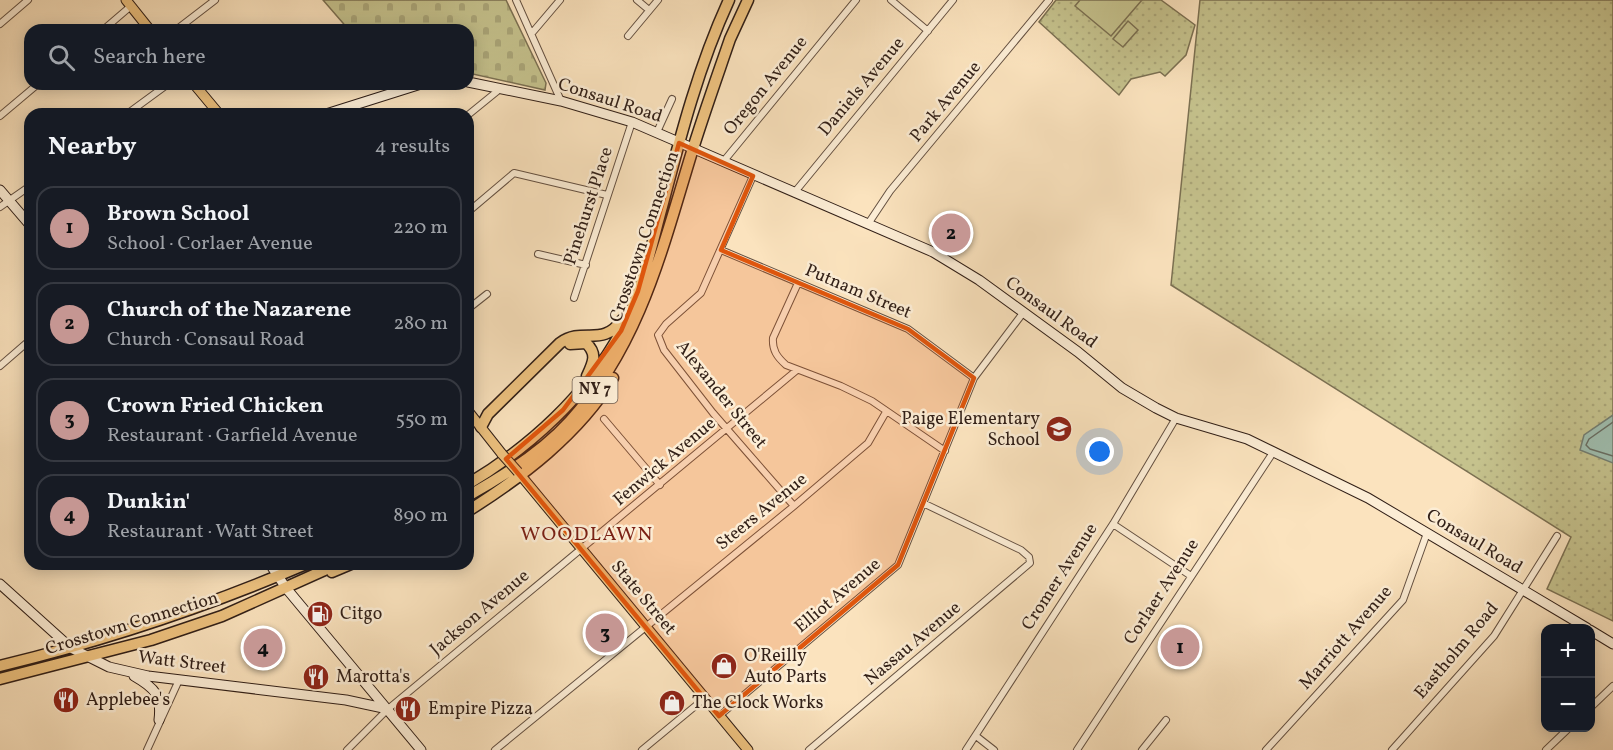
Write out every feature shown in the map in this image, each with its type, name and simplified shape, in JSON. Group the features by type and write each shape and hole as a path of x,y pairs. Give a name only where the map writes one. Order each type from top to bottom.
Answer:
{"highway":[{"name":"Crosstown Connection","path":"474,480 521,448 577,394 597,370 644,290 679,143 695,87 729,0"},
{"name":"Crosstown Connection","path":"474,492 535,453 570,422 607,376 630,335 730,39 748,0"},
{"path":"480,427 488,414 560,344 570,336 599,337 611,333 644,290"},
{"path":"474,507 560,441 593,407 610,383 638,331 644,290"},
{"path":"480,427 493,420 562,347 579,341 590,347 594,360 577,394"},
{"name":"Crosstown Connection","path":"0,666 152,624 292,570"},
{"name":"Crosstown Connection","path":"0,679 89,658 222,616 325,570"},
{"path":"300,581 333,570"}],"main road":[{"path":"128,3 145,24"},
{"path":"199,90 212,108"},
{"name":"State Street","path":"474,419 748,750"}],"street":[{"path":"0,24 28,0"},
{"path":"184,24 215,0"},
{"path":"516,0 561,101"},
{"path":"532,33 560,0"},
{"path":"637,0 649,10"},
{"path":"628,36 658,0"},
{"name":"Oregon Avenue","path":"723,162 856,0"},
{"path":"891,0 928,31"},
{"name":"Daniels Avenue","path":"794,193 953,0"},
{"name":"Park Avenue","path":"868,224 890,191 1049,0"},
{"path":"109,24 128,3"},
{"name":"Consaul Road","path":"474,83 561,101 632,122 952,262 1122,388 1176,418 1247,439 1368,498 1580,624"},
{"path":"474,110 501,88"},
{"path":"0,116 31,90"},
{"path":"136,108 160,90"},
{"path":"345,108 402,90"},
{"path":"657,132 672,99"},
{"name":"Pinehurst Place","path":"574,298 632,122"},
{"path":"474,207 514,173 607,195"},
{"name":"Alexander Street","path":"753,176 701,292 666,324 658,335 664,350 795,506"},
{"path":"0,190 24,218"},
{"path":"0,207 24,190"},
{"name":"Putnam Street","path":"721,250 908,329 974,378"},
{"path":"538,254 586,266"},
{"path":"798,283 772,345 780,360 797,370 841,386 886,411 945,451"},
{"path":"474,304 487,294"},
{"name":"Elliot Avenue","path":"719,716 898,565 925,504 974,378 1023,313"},
{"path":"0,366 24,345"},
{"name":"Fenwick Avenue","path":"580,549 797,370"},
{"name":"Steers Avenue","path":"495,750 795,506 868,442 886,411"},
{"name":"Cromer Avenue","path":"966,750 1113,524 1176,418"},
{"path":"604,419 660,485"},
{"name":"Corlaer Avenue","path":"1077,750 1274,451"},
{"name":"Nassau Avenue","path":"809,750 1030,563 1029,557 925,504"},
{"path":"1113,524 1191,576"},
{"name":"Marriott Avenue","path":"1266,750 1404,600 1427,533"},
{"name":"Eastholm Road","path":"1392,750 1494,636 1557,536"},
{"name":"Jackson Avenue","path":"347,750 388,709 580,549"},
{"path":"274,570 286,588 420,750"},
{"name":"Watt Street","path":"0,584 71,648 89,658 126,672 346,700 388,709"},
{"name":"Consaul Road","path":"1595,633 1613,644"},
{"path":"126,672 157,692 159,720"},
{"path":"147,750 179,680"},
{"path":"1595,703 1613,686"},
{"path":"642,750 705,698"},
{"path":"1142,750 1166,720"},
{"path":"1546,750 1565,732"},
{"path":"976,736 994,750"}],"highlighted area":[{"path":"679,143 753,176 721,250 908,329 974,378 898,565 719,716 506,459 563,410 621,331 638,291"}],"green space":[{"path":"323,0 506,0 546,83 545,90 474,74 474,24 344,24"},
{"path":"1056,0 1161,0 1195,25 1186,55 1165,76 1160,72 1131,79 1119,95 1039,22"},
{"path":"1080,0 1142,0 1111,36 1075,6"},
{"path":"1200,0 1613,0 1613,621 1547,589 1571,537 1171,285"},
{"path":"1128,21 1138,30 1123,47 1113,39"}],"water":[{"path":"1613,415 1613,463 1580,450 1584,435"}],"place":[{"name":"Church of the Nazarene","path":"951,233"},
{"name":"Paige Elementary School","path":"1059,429"},
{"name":"Citgo","path":"320,614"},
{"name":"Crown Fried Chicken","path":"605,633"},
{"name":"Brown School","path":"1180,647"},
{"name":"Dunkin'","path":"263,648"},
{"name":"O'Reilly Auto Parts","path":"724,666"},
{"name":"Marotta's","path":"316,677"},
{"name":"Applebee's","path":"66,700"},
{"name":"The Clock Works","path":"672,703"},
{"name":"Empire Pizza","path":"408,709"}],"district":[{"name":"WOODLAWN","path":"587,535"}]}
